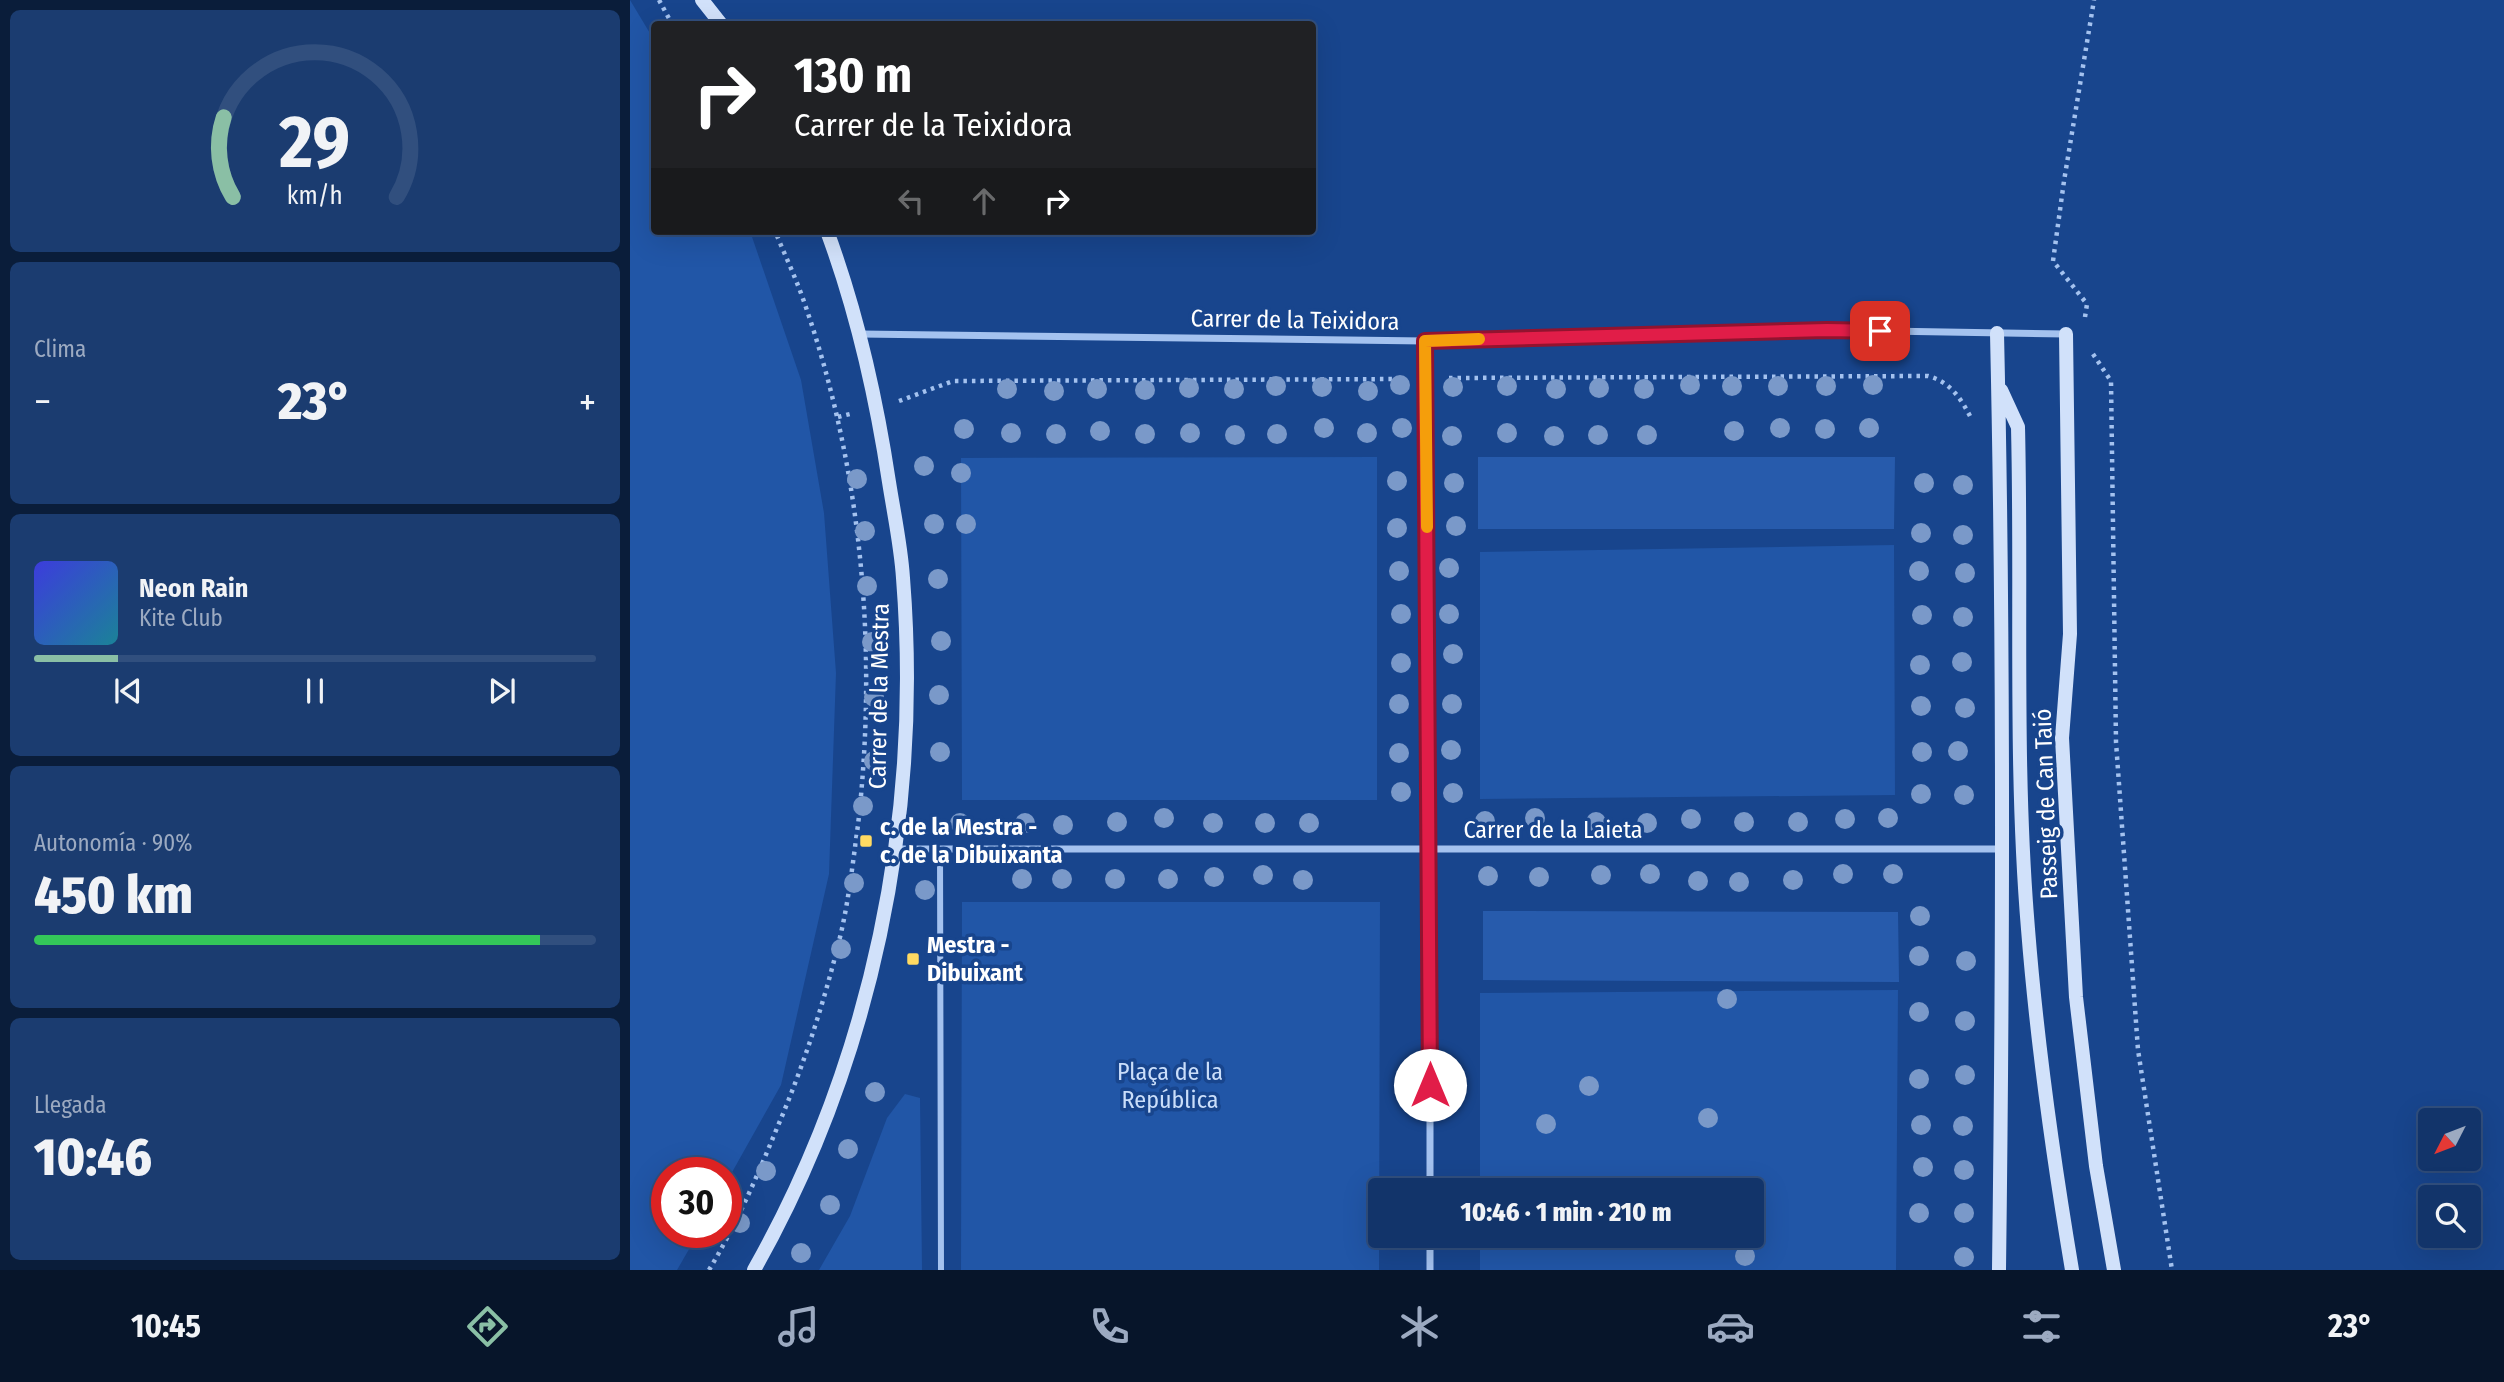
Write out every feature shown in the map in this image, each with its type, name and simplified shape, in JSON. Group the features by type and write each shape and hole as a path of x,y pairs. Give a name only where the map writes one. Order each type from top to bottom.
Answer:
{"main road":[{"path":"702,0 720,21"},
{"name":"Carrer de la Mestra","path":"754,1270 802,1175 830,1111 857,1029 871,974 896,849 906,709 903,576 882,437 860,334 851,298 828,235"},
{"name":"Passeig de Can Taió","path":"1997,333 2001,465 2003,991 1999,1270"},
{"name":"Passeig de Can Taió","path":"2066,334 2070,634 2062,738 2076,997 2095,1166 2114,1270"},
{"name":"Passeig de Can Taió","path":"1998,382 2018,426 2020,730 2027,928 2055,1171 2072,1270"}],"street":[{"name":"Carrer de la Teixidora","path":"860,334 1425,341 1827,330 2066,334"},
{"path":"1425,341 1430,1178"},
{"name":"Carrer de la Laieta","path":"896,849 2001,849"},
{"path":"940,849 941,1270"},
{"path":"1430,1248 1430,1270"}],"path":[{"path":"659,0 670,21"},
{"path":"2084,324 2087,304 2053,261 2094,0"},
{"path":"709,1270 755,1183 799,1075 818,1015 842,930 854,859 863,775 867,691 865,614 857,527 838,417 802,296 777,235"},
{"path":"2088,344 2111,381 2117,755 2138,1050 2172,1270"}],"green space":[{"path":"630,0 651,35 651,235 751,235 801,380 824,513 836,673 829,874 781,1085 741,1157 651,1157 651,1248 690,1248 677,1270 630,1270"},
{"path":"1377,457 1377,800 962,800 961,458"},
{"path":"1894,545 1895,795 1480,799 1480,552"},
{"name":"Plaça de la República","path":"962,902 1380,902 1379,1178 1368,1178 1368,1248 1379,1248 1379,1270 961,1270"},
{"path":"1898,990 1896,1270 1480,1270 1480,1248 1764,1248 1764,1178 1480,1178 1480,993"},
{"path":"905,1094 920,1098 922,1270 819,1270 850,1216 887,1118"}],"building":[{"path":"1478,457 1895,457 1894,529 1478,529"},
{"path":"1483,911 1898,912 1899,982 1483,980"}],"slow traffic":[{"path":"1427,527 1425,341 1479,339"}],"place":[{"name":"c. de la Mestra - c. de la Dibuixanta","path":"866,841"},
{"name":"Mestra - Dibuixant","path":"913,959"}],"route":[{"path":"1430,1085 1425,341 1827,330 1880,331"}]}
